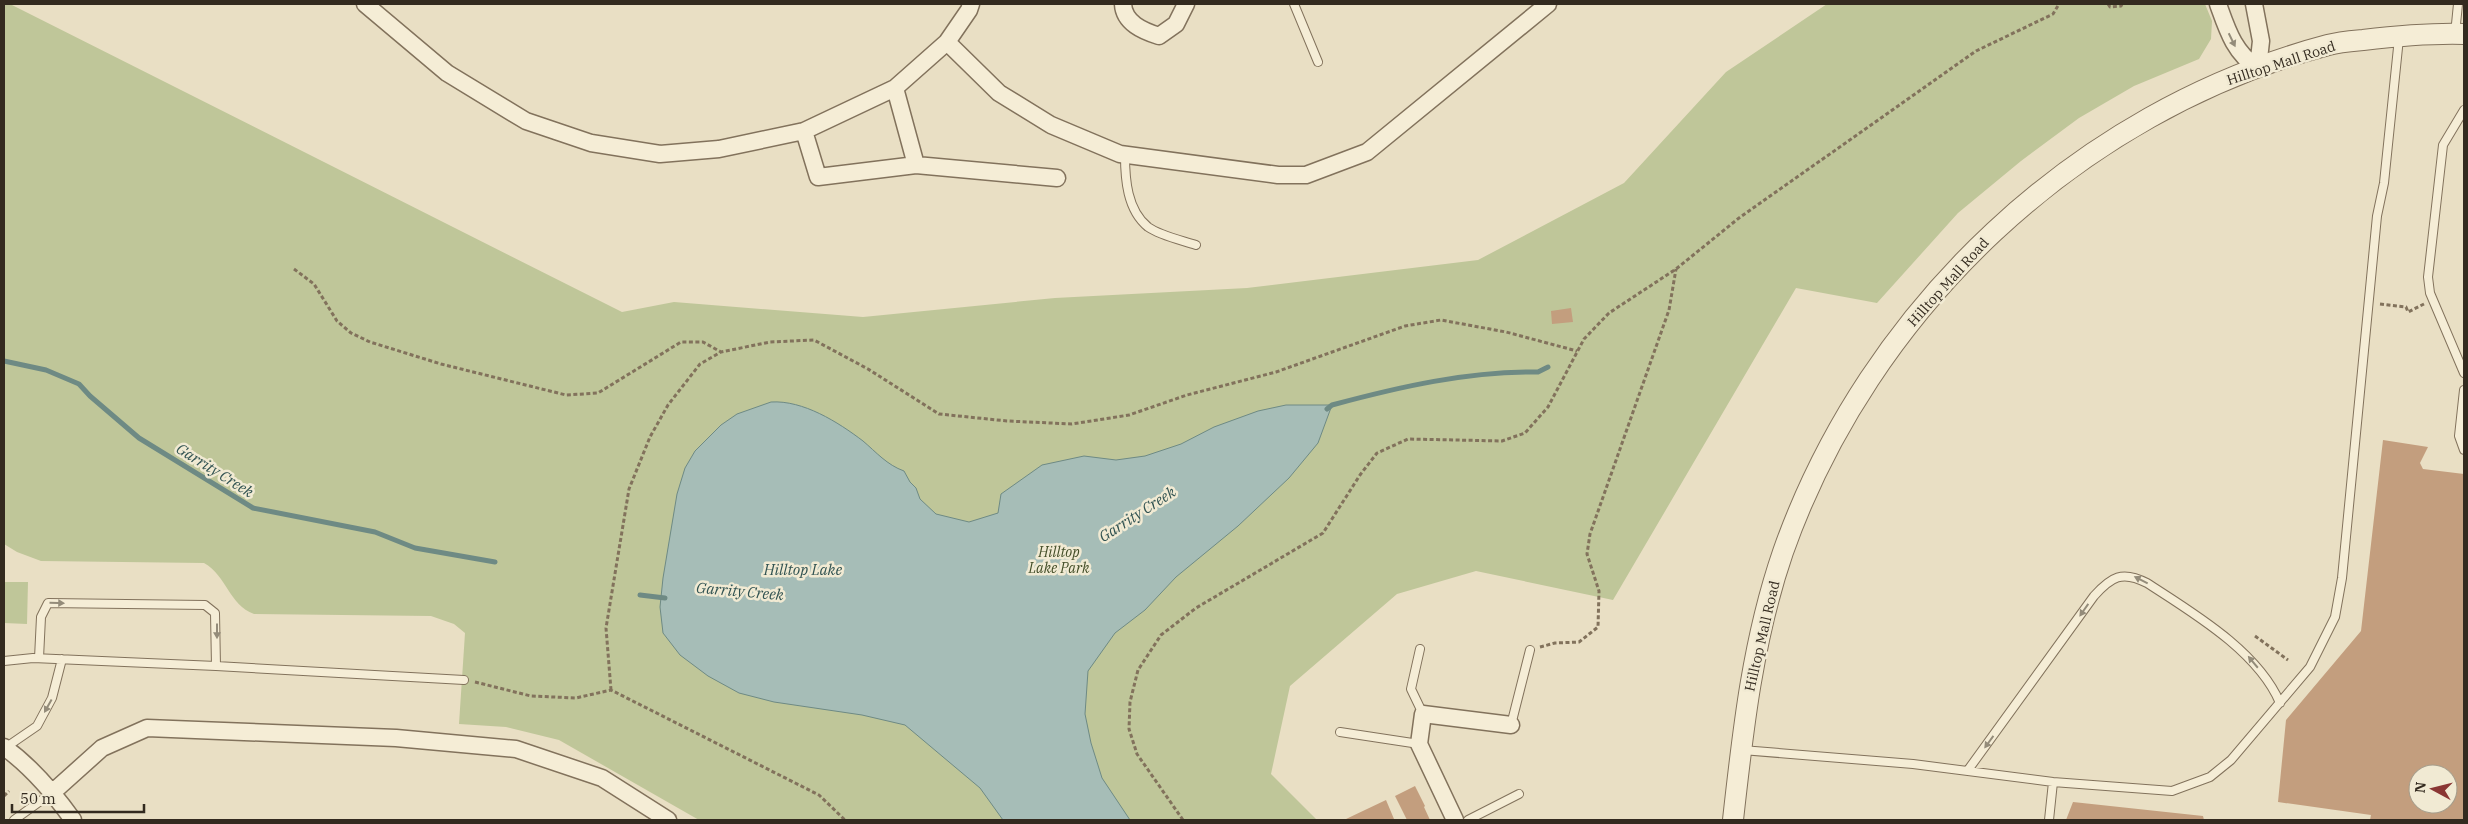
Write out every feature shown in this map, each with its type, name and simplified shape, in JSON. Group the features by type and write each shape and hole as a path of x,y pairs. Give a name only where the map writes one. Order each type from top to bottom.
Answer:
{"street":[{"path":"365,4 455,78 526,121 591,143 660,154 719,149 804,131 895,88 947,42 969,10 971,4"},
{"path":"1123,4 1124,11 1139,29 1159,36 1176,24 1186,4"},
{"path":"947,42 1006,97 1051,125 1126,155 1278,175 1306,175 1368,152 1548,4"},
{"path":"2218,4 2238,52 2246,61 2258,68 2260,41 2254,4"},
{"name":"Hilltop Mall Road","path":"1733,820 1748,693 1759,636 1784,549 1809,489 1840,428 1862,391 1899,337 1940,287 1980,245 2053,181 2112,140 2197,92 2258,68 2330,44 2399,36 2460,34"},
{"path":"895,88 916,165"},
{"path":"804,131 818,177 916,165 1057,178"},
{"path":"1455,820 1419,744 1423,714 1511,725"},
{"path":"53,792 102,748 147,728 396,738 516,749 602,778 668,820"},
{"path":"4,747 28,766 53,792 73,820"}],"lane":[{"path":"1294,4 1318,62"},
{"path":"2458,4 2460,34"},
{"path":"1741,750 1968,770 2053,782 2172,791 2210,777 2231,760 2310,666 2335,617 2342,578 2378,206 2384,183 2399,36"},
{"path":"2464,110 2446,138 2440,158 2428,277 2433,300 2464,373"},
{"path":"1126,155 1125,175 1136,212 1148,226 1161,233 1196,245"},
{"path":"2464,390 2459,436 2464,450"},
{"path":"1968,770 2094,596 2105,583 2118,577 2132,575 2146,582 2245,652 2273,685 2280,702"},
{"path":"39,658 41,616 48,603 205,605 215,612 216,666"},
{"path":"1420,649 1411,689 1423,714"},
{"path":"1511,725 1530,650"},
{"path":"4,661 39,658 464,680"},
{"path":"4,747 37,726 52,698 62,659"},
{"path":"1340,732 1419,744"},
{"path":"2049,820 2053,782"},
{"path":"14,820 53,792"},
{"path":"1468,820 1519,794"}],"path":[{"path":"1183,820 1137,754 1129,729 1130,702 1138,670 1161,635 1196,608 1323,533 1360,475 1377,453 1408,439 1502,441 1525,433 1548,407 1584,339 1609,313 1676,269 1739,218 1968,57 2053,14 2059,4"},
{"path":"2108,4 2110,7 2122,4"},
{"path":"294,269 314,284 337,321 351,333 370,342 441,364 566,395 598,393 681,342 703,342 721,352"},
{"path":"1530,650 1555,643 1579,642 1598,627 1599,590 1587,554 1590,534 1669,310 1676,269"},
{"path":"2368,303 2406,308 2408,312 2433,300"},
{"path":"612,690 606,628 629,489 650,436 668,405 700,364 721,352 770,342 814,340 868,369 939,414 1007,421 1072,424 1129,415 1187,395 1276,372 1405,326 1441,320 1506,332 1577,351"},
{"path":"2255,636 2288,660"},
{"path":"464,680 530,696 576,698 612,690 819,795 845,820"},
{"path":"4,796 9,791"}],"green space":[{"name":"Hilltop Lake Park","path":"4,4 10,4 622,312 674,302 863,317 1055,298 1247,288 1478,260 1624,183 1726,72 1827,4 2205,4 2212,21 2211,39 2199,59 2134,86 2079,118 2021,161 1958,213 1877,303 1796,288 1613,600 1476,571 1397,594 1290,686 1271,774 1317,820 699,820 559,740 506,727 459,724 465,633 454,624 431,616 254,614 239,604 218,575 204,563 41,561 17,552 4,544"},
{"path":"4,582 28,582 27,624 4,623"}],"water":[{"name":"Hilltop Lake","path":"771,402 783,402 808,408 843,427 887,462 904,471 916,488 920,499 936,514 969,522 998,513 1001,494 1042,465 1084,456 1116,460 1145,456 1181,444 1214,427 1258,411 1286,405 1332,405 1318,443 1289,478 1238,526 1176,577 1145,610 1115,633 1088,671 1085,714 1091,743 1102,778 1130,820 1003,820 980,788 905,725 862,715 774,702 739,693 708,676 680,655 663,633 660,607 663,578 677,494 685,468 695,451 721,425 737,414"}],"building":[{"path":"1571,308 1573,322 1552,324 1551,311"},
{"path":"2383,440 2428,447 2420,463 2423,469 2464,474 2464,820 2370,820 2371,815 2278,802 2286,720 2361,631"},
{"path":"1415,786 1430,820 1407,820 1395,796"},
{"path":"1386,800 1394,819 1346,819"},
{"path":"2073,802 2203,816 2204,820 2066,820"}],"waterway":[{"name":"Garrity Creek","path":"4,361 46,370 79,384 90,396 139,438 253,508 375,532 415,548 495,562"},
{"name":"Garrity Creek","path":"1327,409 1332,405 1357,398 1434,381 1486,374 1538,372 1548,367"},
{"name":"Garrity Creek","path":"640,595 665,598"}]}
